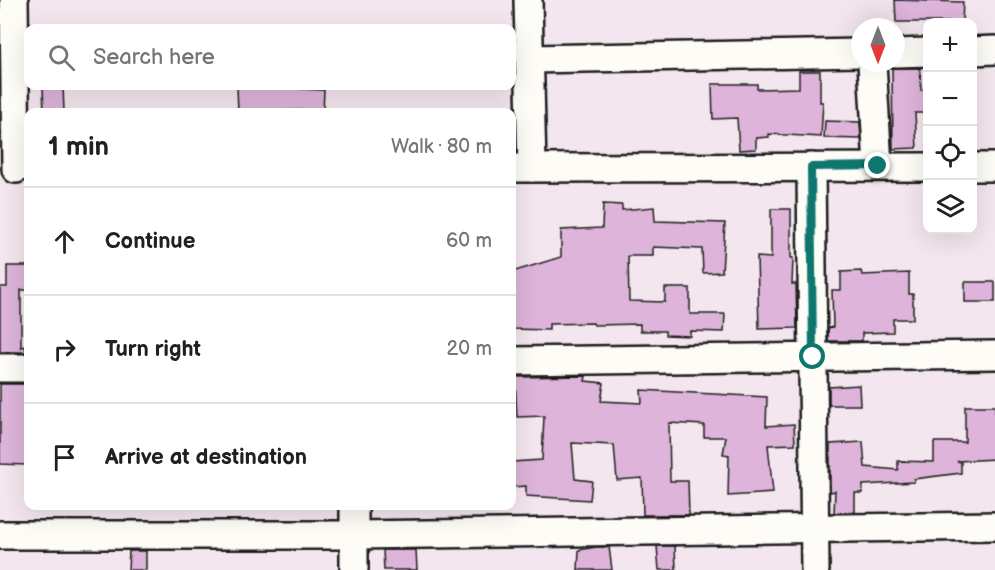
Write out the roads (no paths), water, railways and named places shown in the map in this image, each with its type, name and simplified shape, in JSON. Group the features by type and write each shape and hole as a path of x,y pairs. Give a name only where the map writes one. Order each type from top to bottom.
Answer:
{"street":[{"path":"14,0 15,169"},
{"path":"528,0 530,59 522,168 923,167"},
{"path":"977,51 995,50"},
{"path":"905,53 923,52"},
{"path":"530,59 851,53"},
{"path":"873,72 878,166"},
{"path":"811,167 815,570"},
{"path":"977,167 995,167"},
{"path":"516,361 995,355"},
{"path":"0,368 24,368"},
{"path":"354,510 354,570"},
{"path":"0,536 354,535 995,526"}]}
